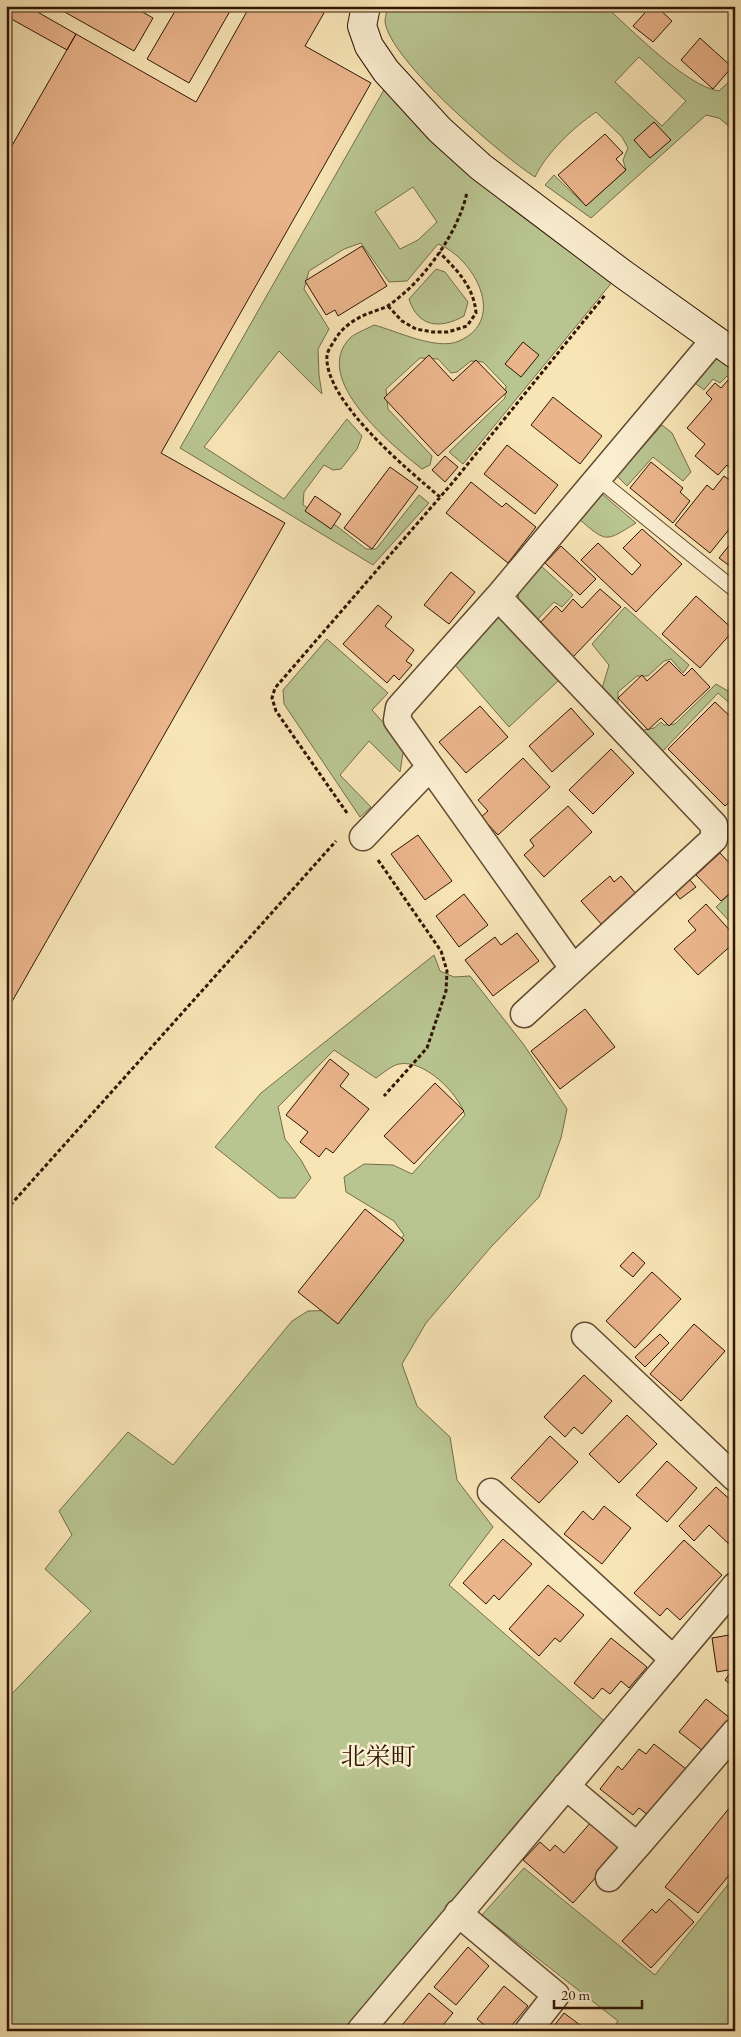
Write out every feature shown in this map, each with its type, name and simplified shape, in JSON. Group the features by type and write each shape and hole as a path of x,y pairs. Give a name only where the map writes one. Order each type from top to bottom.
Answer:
{"street":[{"path":"366,6 362,26 369,46 386,71 440,130 474,160 623,274 725,346 598,479 399,708 397,720 573,968"},
{"path":"498,596 714,825 714,839 524,1014"},
{"path":"351,837 430,767"},
{"path":"585,1336 735,1478"},
{"path":"491,1492 673,1659"},
{"path":"360,2031 735,1586"},
{"path":"609,1878 735,1732"},
{"path":"566,1786 636,1846"},
{"path":"458,1914 556,1995 528,2031"}],"lane":[{"path":"598,479 735,590"}],"path":[{"path":"440,497 379,443 339,391 329,370 327,354 336,337 352,321 388,306 411,287 439,252 450,237 464,208 474,160"},
{"path":"388,306 402,321 416,328 448,332 467,326 476,314 475,299 468,284 439,252"},
{"path":"6,1210 351,837"}],"green space":[{"path":"388,6 605,6 660,56 691,79 719,91 733,78 735,79 735,131 719,118 706,115 591,218 545,185 554,175 586,206 626,170 623,160 628,148 622,137 596,112 561,141 546,159 535,177 498,149 425,82 391,38 385,21","holes":["639,57 686,101 662,126 615,82"]},
{"path":"385,88 618,275 463,464 449,452 505,398 506,386 483,362 471,361 457,372 451,373 438,359 420,358 386,389 388,409 432,456 430,465 422,469 393,445 360,410 348,391 340,373 340,354 350,338 374,325 429,342 440,344 459,341 474,331 481,319 483,305 480,290 473,275 451,251 438,244 407,281 389,282 361,243 344,249 309,271 304,289 329,329 318,349 322,394 279,351 204,447 284,499 347,419 362,436 357,449 341,469 333,470 324,465 304,492 303,505 338,527 366,549 376,549 419,495 429,503 373,565 180,448","holes":["413,187 437,222 418,240 400,249 375,212"]},
{"path":"436,269 445,272 468,302 464,316 447,323 439,324 424,321 413,309 409,299"},
{"path":"717,356 735,369 735,381 727,376 720,383 713,379 704,390 695,383"},
{"path":"662,425 672,433 691,472 683,481 653,457 627,486 617,476"},
{"path":"602,494 636,523 618,534 606,537 595,532 579,519"},
{"path":"541,566 573,595 562,607 554,602 535,622 519,604 518,590"},
{"path":"625,607 689,665 683,673 671,659 664,661 648,676 637,676 618,692 618,704 644,730 654,728 661,722 664,725 675,724 716,684 735,695 735,708 718,693 660,754 601,692 609,665 592,644"},
{"path":"501,615 558,681 509,727 454,664"},
{"path":"327,639 388,693 372,710 404,746 400,772 369,741 340,775 371,807 360,817 284,704 283,690"},
{"path":"735,889 735,927 716,907"},
{"path":"434,955 440,971 454,977 470,976 524,1045 567,1109 561,1138 539,1197 491,1247 426,1323 402,1364 417,1406 450,1437 457,1480 493,1527 449,1585 609,1725 345,2031 6,2031 6,1700 91,1611 45,1569 72,1535 59,1511 128,1432 173,1465 292,1321 308,1311 344,1310 404,1235 394,1221 346,1192 344,1177 364,1164 393,1165 412,1174 465,1115 448,1088 439,1079 419,1067 399,1064 376,1078 334,1050 278,1107 285,1139 301,1160 311,1178 295,1198 279,1198 215,1147 261,1093"},
{"path":"524,1868 655,1975 735,1876 735,2031 611,2031 618,2021 482,1915"}],"building":[{"path":"6,6 27,6 76,34 67,50 6,16"},
{"path":"54,6 132,6 153,18 134,51"},
{"path":"178,6 221,6 230,11 189,83 147,59"},
{"path":"250,6 311,6 324,13 305,46 371,83 161,453 285,523 6,1012 6,156 76,34 196,102"},
{"path":"651,6 656,6 672,21 653,42 633,26"},
{"path":"700,38 732,67 713,89 681,60"},
{"path":"654,122 671,140 650,158 634,140"},
{"path":"605,134 623,153 616,159 626,170 586,206 558,175"},
{"path":"362,246 387,286 338,316 335,310 326,315 305,281"},
{"path":"523,342 539,355 521,377 505,364"},
{"path":"429,355 453,381 476,360 507,392 438,456 384,398"},
{"path":"729,379 735,383 735,469 733,471 727,465 718,475 695,456 705,444 687,428 712,399 706,393 715,383 721,388"},
{"path":"553,397 602,436 580,464 531,425"},
{"path":"507,445 558,485 535,514 484,474"},
{"path":"445,456 458,467 445,482 432,470"},
{"path":"651,462 683,488 680,492 690,501 673,523 630,488"},
{"path":"390,467 418,487 372,549 344,528"},
{"path":"724,476 735,484 735,522 710,553 675,525 707,485 713,490"},
{"path":"471,482 502,507 506,503 536,527 508,563 446,513"},
{"path":"315,496 341,514 331,529 305,511"},
{"path":"642,529 682,564 636,612 581,560 598,543 632,575 641,565 623,548"},
{"path":"735,538 735,570 719,558"},
{"path":"561,546 596,579 580,595 545,563"},
{"path":"451,572 475,592 449,624 424,605"},
{"path":"600,589 621,607 573,657 539,624 556,606 562,612 573,599 582,608"},
{"path":"696,596 734,630 700,668 662,634"},
{"path":"378,605 392,617 385,626 414,650 406,661 412,665 399,680 394,675 387,683 343,644"},
{"path":"669,661 684,676 692,668 710,687 669,726 661,718 648,730 618,698 642,675 647,681"},
{"path":"715,702 735,721 732,728 735,731 735,797 725,806 668,749"},
{"path":"480,706 508,737 466,773 439,742"},
{"path":"571,708 594,734 552,772 529,746"},
{"path":"611,749 634,773 593,814 569,790"},
{"path":"523,758 550,787 498,835 481,817 488,811 478,800"},
{"path":"568,806 592,832 544,877 524,855 534,846 530,840"},
{"path":"418,835 452,881 425,900 391,854"},
{"path":"720,853 735,869 735,889 721,901 696,875"},
{"path":"610,876 614,882 621,876 637,895 602,925 581,901"},
{"path":"689,879 696,887 680,899 673,890"},
{"path":"464,894 488,925 459,947 436,916"},
{"path":"706,904 735,936 735,942 698,975 674,949 696,930 688,921"},
{"path":"517,933 539,961 493,996 465,960 495,937 501,945"},
{"path":"585,1009 615,1047 560,1089 531,1051"},
{"path":"330,1059 349,1074 340,1086 369,1109 333,1153 326,1148 319,1157 300,1142 308,1132 286,1115"},
{"path":"435,1083 464,1111 414,1164 384,1136"},
{"path":"365,1209 404,1240 338,1324 298,1292"},
{"path":"633,1252 645,1263 633,1277 620,1266"},
{"path":"652,1272 681,1299 635,1348 606,1321"},
{"path":"694,1324 725,1351 681,1401 650,1374"},
{"path":"660,1334 669,1343 645,1367 635,1357"},
{"path":"584,1375 612,1401 582,1434 574,1427 565,1437 544,1417"},
{"path":"627,1415 657,1444 619,1483 589,1454"},
{"path":"550,1436 578,1462 539,1503 511,1478"},
{"path":"667,1461 697,1488 667,1522 636,1495"},
{"path":"716,1487 735,1504 735,1544 732,1547 709,1525 694,1541 679,1526"},
{"path":"604,1506 631,1528 602,1564 564,1534 583,1511 593,1520"},
{"path":"503,1539 532,1564 499,1600 494,1595 486,1604 463,1583"},
{"path":"684,1540 722,1575 680,1620 667,1608 660,1616 634,1593"},
{"path":"548,1585 584,1615 560,1642 555,1638 539,1656 509,1629"},
{"path":"735,1634 735,1688 725,1680 733,1669 717,1672 712,1638"},
{"path":"611,1638 647,1667 629,1688 621,1681 610,1694 602,1688 593,1699 574,1683"},
{"path":"706,1699 730,1718 703,1751 679,1732"},
{"path":"654,1744 686,1769 649,1816 639,1808 633,1815 600,1789 618,1766 622,1770 639,1749 646,1754"},
{"path":"735,1801 735,1868 698,1913 665,1887"},
{"path":"592,1821 622,1848 573,1903 523,1860 540,1842 550,1851 555,1845 564,1853"},
{"path":"669,1899 694,1922 651,1968 622,1941 652,1909 656,1913"},
{"path":"468,1947 489,1966 456,2005 434,1987"},
{"path":"504,1986 528,2006 507,2031 492,2031 477,2019"},
{"path":"429,1993 453,2013 438,2031 397,2031"},
{"path":"564,2013 588,2031 550,2031"}],"district":[{"name":"北栄町","path":"378,1756"}]}
